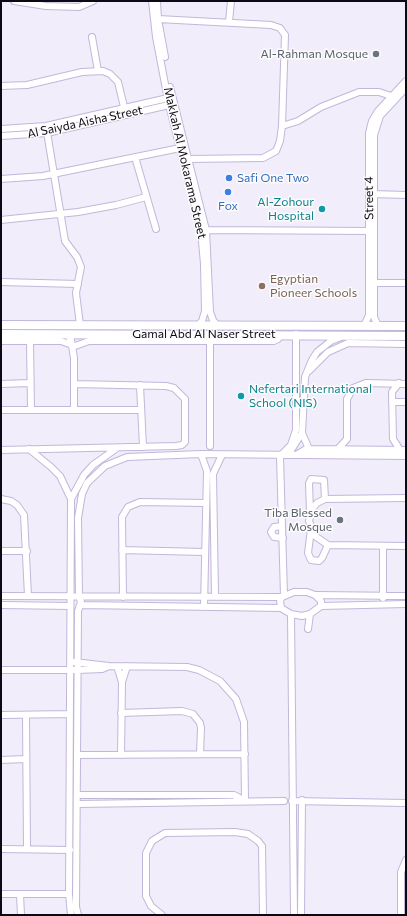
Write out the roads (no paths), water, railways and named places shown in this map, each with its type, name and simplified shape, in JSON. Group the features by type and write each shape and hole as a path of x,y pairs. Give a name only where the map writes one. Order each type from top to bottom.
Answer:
{"main road":[{"name":"Gamal Abd Al Naser Street","path":"1,325 406,326"},
{"name":"Gamal Abd Al Naser Street","path":"1,334 82,334 210,338 296,334 406,336"}],"street":[{"path":"14,1 46,6 79,7 93,1"},
{"name":"Makkah Al Mokarama Street","path":"152,1 156,37 169,101 180,148 204,230"},
{"name":"Makkah Al Mokarama Street","path":"157,1 158,19 173,98 204,230 207,311 202,321 198,325"},
{"path":"229,22 231,1"},
{"path":"158,19 271,25 280,28 283,31 286,40 282,126 279,147 276,151 268,157 188,159"},
{"path":"92,37 98,71"},
{"path":"1,86 27,85 82,72 107,72 116,79 125,112"},
{"name":"Street 4","path":"378,326 374,317 372,283 372,194 375,128 380,116 406,81"},
{"name":"Street 4","path":"394,97 406,88"},
{"path":"282,126 298,121 321,107 355,94 379,92 394,97"},
{"name":"Al Saiyda Aisha Street","path":"1,136 46,129 169,101"},
{"name":"Al Saiyda Aisha Street","path":"1,129 46,129"},
{"path":"46,129 55,173 65,241 77,257 80,267 76,298 80,325"},
{"path":"1,179 31,178 180,148"},
{"path":"135,158 156,229"},
{"path":"372,194 406,194"},
{"path":"1,220 102,208 146,197"},
{"path":"204,230 372,231"},
{"path":"1,282 78,284"},
{"path":"372,283 406,283"},
{"name":"Street 4","path":"364,326 368,315 372,283"},
{"name":"Makkah Al Mokarama Street","path":"207,311 217,325"},
{"path":"67,334 75,345 76,355 74,358 74,410"},
{"path":"75,345 82,334"},
{"path":"281,608 280,600 283,596 283,456 291,445 296,430 296,334"},
{"path":"309,449 302,433 305,377 312,360 324,346 331,341 349,335"},
{"path":"1,340 61,341 75,345 89,341 210,338 210,446"},
{"path":"30,341 31,410"},
{"path":"305,377 324,356 348,343 406,344"},
{"path":"1,384 30,383"},
{"path":"384,383 392,392"},
{"path":"389,452 393,439 392,392 399,383"},
{"path":"1,450 179,446 184,444 187,436 186,409 183,396 174,388 166,386 74,384"},
{"path":"338,449 347,439 347,399 349,393 359,384 406,384"},
{"path":"140,385 143,447"},
{"path":"392,402 406,402"},
{"path":"1,410 141,410"},
{"path":"283,456 302,433"},
{"path":"347,439 357,449"},
{"path":"393,439 403,450"},
{"path":"70,499 84,475 93,465 117,448"},
{"path":"29,449 60,476 70,499 70,915"},
{"path":"296,455 301,450 309,449 357,449 389,452 406,456"},
{"path":"78,915 76,907 78,611 81,601 79,596 78,506 84,488 95,474 110,463 127,457 201,454 283,456 389,452 403,450"},
{"path":"201,454 206,469 204,607"},
{"path":"215,596 213,474 222,455"},
{"path":"324,499 324,480 311,479 309,483 311,529 308,553 312,560 319,561 328,545"},
{"path":"310,516 315,506 324,499 406,498"},
{"path":"1,499 17,504 24,515 27,551 28,596"},
{"path":"123,597 122,518 124,512 133,503 206,503"},
{"path":"282,526 274,527 271,532 274,537 283,538"},
{"path":"311,529 318,539 328,545 406,546"},
{"path":"205,540 214,540"},
{"path":"383,546 383,604"},
{"path":"122,550 204,552"},
{"path":"1,551 27,551"},
{"path":"1,596 283,596 298,592 315,595 406,596"},
{"path":"315,595 321,601 321,606"},
{"path":"80,605 281,608 291,614 302,616 310,614 321,606 406,604"},
{"path":"1,605 70,606"},
{"path":"291,614 294,915"},
{"path":"308,629 310,614"},
{"path":"70,662 109,666 187,667 204,672 220,681 228,689 240,710 244,722 245,801"},
{"path":"1,670 78,670 102,669 109,666"},
{"path":"116,666 122,682"},
{"path":"121,755 122,682 127,666"},
{"path":"121,713 182,711 192,714 200,722 200,754"},
{"path":"1,716 70,714"},
{"path":"26,715 27,849"},
{"path":"77,756 245,754"},
{"path":"1,760 26,759"},
{"path":"77,794 234,795 245,801"},
{"path":"301,915 302,800"},
{"path":"77,804 230,803 245,801 284,801"},
{"path":"292,801 406,803"},
{"path":"162,915 151,906 146,896 146,854 152,841 165,833 235,832 248,834 262,846 263,915"},
{"path":"1,849 70,850"},
{"path":"401,915 401,872 406,860"},
{"path":"1,894 69,894"},
{"path":"20,894 21,915"}],"place":[{"name":"Al-Rahman Mosque","path":"376,54"},
{"name":"Safi One Two","path":"229,178"},
{"name":"Fox","path":"228,192"},
{"name":"Al-Zohour Hospital","path":"322,209"},
{"name":"Egyptian Pioneer Schools","path":"262,286"},
{"name":"Nefertari International School (NIS)","path":"241,396"},
{"name":"Tiba Blessed Mosque","path":"340,520"}]}
